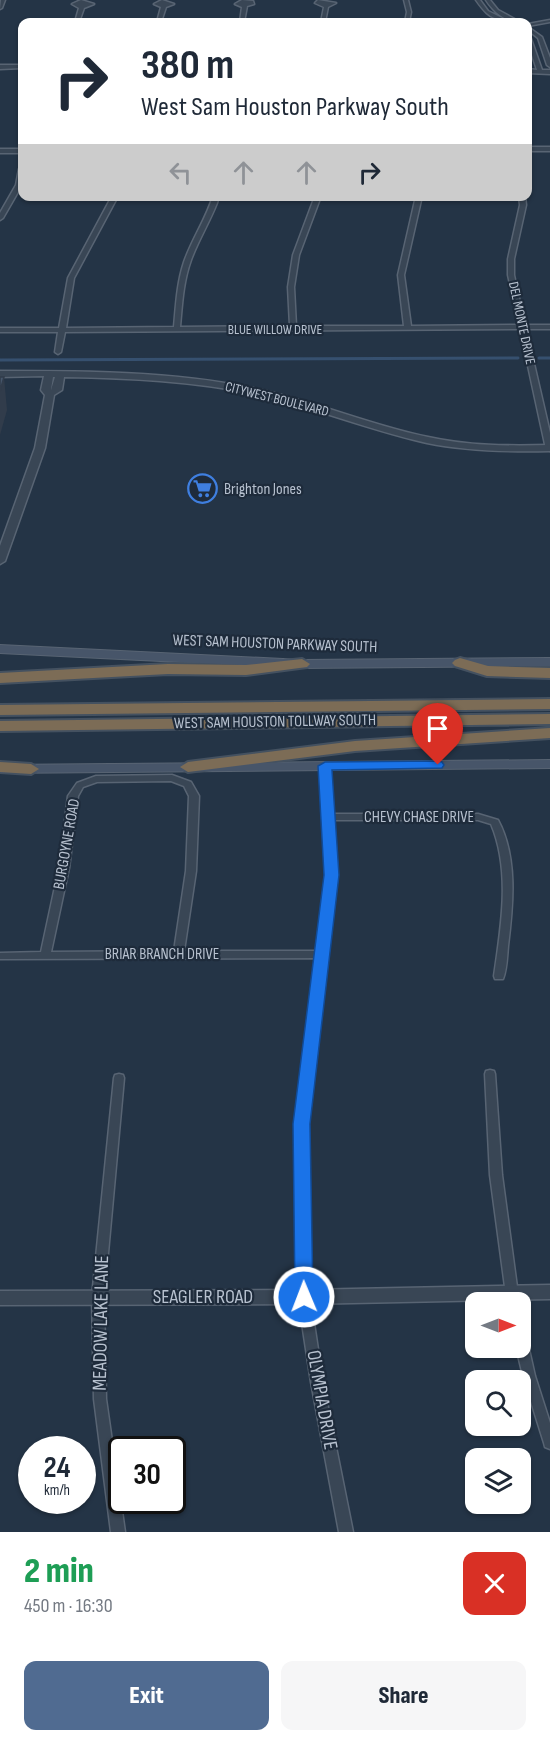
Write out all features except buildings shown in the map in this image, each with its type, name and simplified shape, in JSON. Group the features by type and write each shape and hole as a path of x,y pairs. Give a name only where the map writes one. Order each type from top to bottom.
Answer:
{"highway":[{"path":"460,663 487,671 550,673"},
{"path":"0,678 168,669 246,670 302,664"},
{"name":"WEST SAM HOUSTON TOLLWAY SOUTH","path":"0,710 550,704"},
{"name":"WEST SAM HOUSTON TOLLWAY SOUTH","path":"0,726 550,718"},
{"path":"188,767 356,746 550,733"},
{"path":"0,768 31,769"}],"main road":[{"name":"WEST SAM HOUSTON PARKWAY SOUTH","path":"0,647 302,664 550,662"},
{"path":"31,769 550,764"}],"street":[{"path":"0,8 3,0"},
{"path":"406,0 408,18"},
{"path":"478,0 486,12 498,18"},
{"path":"488,0 496,11 510,18"},
{"path":"160,18 164,6"},
{"path":"243,18 245,6"},
{"path":"324,18 326,6"},
{"path":"78,18 82,7"},
{"path":"532,25 550,21"},
{"path":"532,30 540,37 549,55 550,65"},
{"path":"532,46 540,72"},
{"path":"536,55 549,55"},
{"path":"0,67 18,67"},
{"path":"532,71 550,72"},
{"path":"532,149 550,149"},
{"path":"0,151 18,151"},
{"path":"0,218 18,187"},
{"path":"58,352 71,278 112,201"},
{"path":"177,329 182,278 190,253 215,201"},
{"path":"293,329 291,287 296,255 316,201"},
{"path":"408,328 401,275 419,201"},
{"name":"DEL MONTE DRIVE","path":"523,201 511,259 511,275 550,449"},
{"name":"BLUE WILLOW DRIVE","path":"0,330 550,327"},
{"name":"CITYWEST BOULEVARD","path":"0,374 136,382 206,389 279,404 396,438 444,449 508,455 550,455"},
{"name":"CITYWEST BOULEVARD","path":"0,381 123,375 215,384 283,398 427,440 502,449 550,449"},
{"path":"0,561 40,448 50,394 57,390 54,377"},
{"name":"OLYMPIA DRIVE","path":"325,766 332,875 301,1124 304,1297 317,1382 346,1532"},
{"name":"BURGOYNE ROAD","path":"45,955 64,868 73,796 80,785 96,778 172,778 188,784 194,796 192,871 179,953"},
{"name":"CHEVY CHASE DRIVE","path":"329,817 478,817 495,822 502,834 507,917 499,976"},
{"name":"BRIAR BRANCH DRIVE","path":"0,956 179,953 323,954"},
{"path":"490,1074 496,1175 511,1292"},
{"name":"MEADOW LAKE LANE","path":"118,1532 100,1398 98,1297 119,1078"},
{"name":"SEAGLER ROAD","path":"531,1294 550,1292"},
{"name":"SEAGLER ROAD","path":"0,1298 465,1297"},
{"path":"525,1358 550,1443"}],"waterway":[{"path":"0,360 518,358"},
{"path":"539,358 550,358"}],"place":[{"name":"Brighton Jones","path":"203,489"}],"route":[{"path":"304,1297 301,1124 332,875 325,766 438,765"}]}
